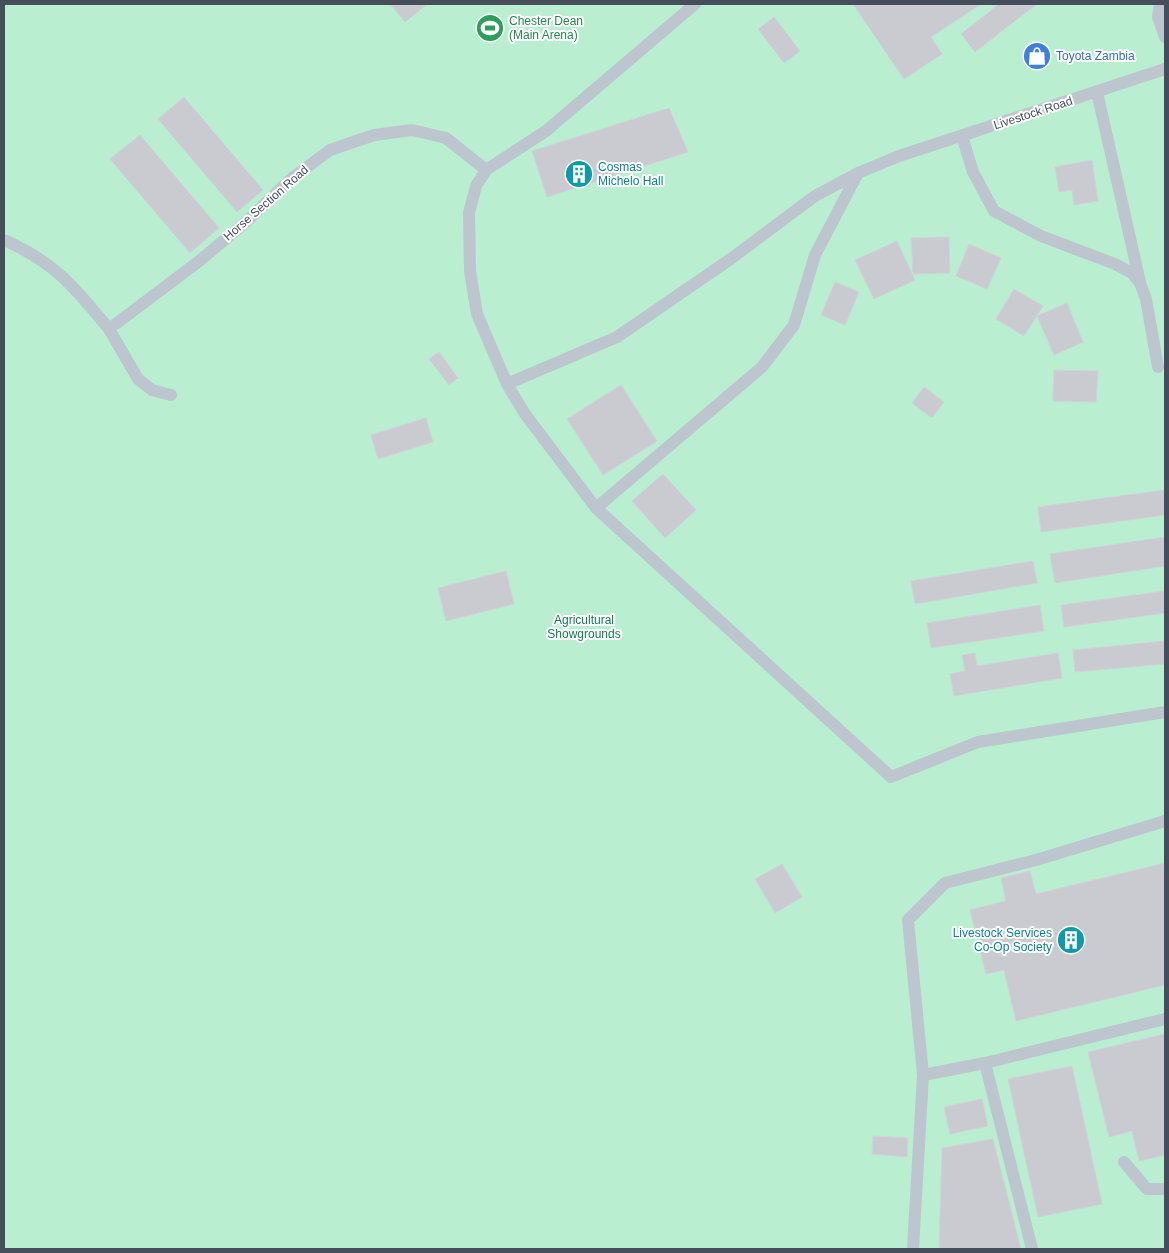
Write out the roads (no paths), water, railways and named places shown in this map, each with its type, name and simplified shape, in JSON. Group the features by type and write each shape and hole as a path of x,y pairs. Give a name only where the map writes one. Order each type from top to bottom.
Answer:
{"lane":[{"path":"695,4 546,131 486,170 476,186 469,213 470,271 477,314 507,384 526,414 596,508 891,777 978,742 1165,712"},
{"path":"1159,4 1158,16 1165,37"},
{"name":"Livestock Road","path":"507,384 617,337 732,258 815,196 858,173 899,156 1165,69"},
{"path":"1097,92 1140,283 1146,299 1158,367"},
{"name":"Horse Section Road","path":"109,329 198,262 246,222 291,179 330,150 374,135 412,130 446,138 486,170"},
{"path":"962,136 973,172 994,211 1041,236 1115,264 1132,274 1140,283"},
{"path":"596,508 762,367 794,325 815,255 858,173"},
{"path":"4,240 50,264 70,282 109,329 138,379 152,390 171,395"},
{"path":"913,1249 923,1075 908,920 945,883 1036,860 1165,821"},
{"path":"923,1075 985,1063 1165,1018"},
{"path":"985,1063 1032,1249"},
{"path":"1124,1162 1147,1189 1165,1189"}],"place":[{"name":"Chester Dean (Main Arena)","path":"490,28"},
{"name":"Toyota Zambia","path":"1037,56"},
{"name":"Cosmas Michelo Hall","path":"579,174"},
{"name":"Livestock Services Co-Op Society","path":"1071,940"}],"park label":[{"name":"Agricultural Showgrounds","path":"584,627"}]}
